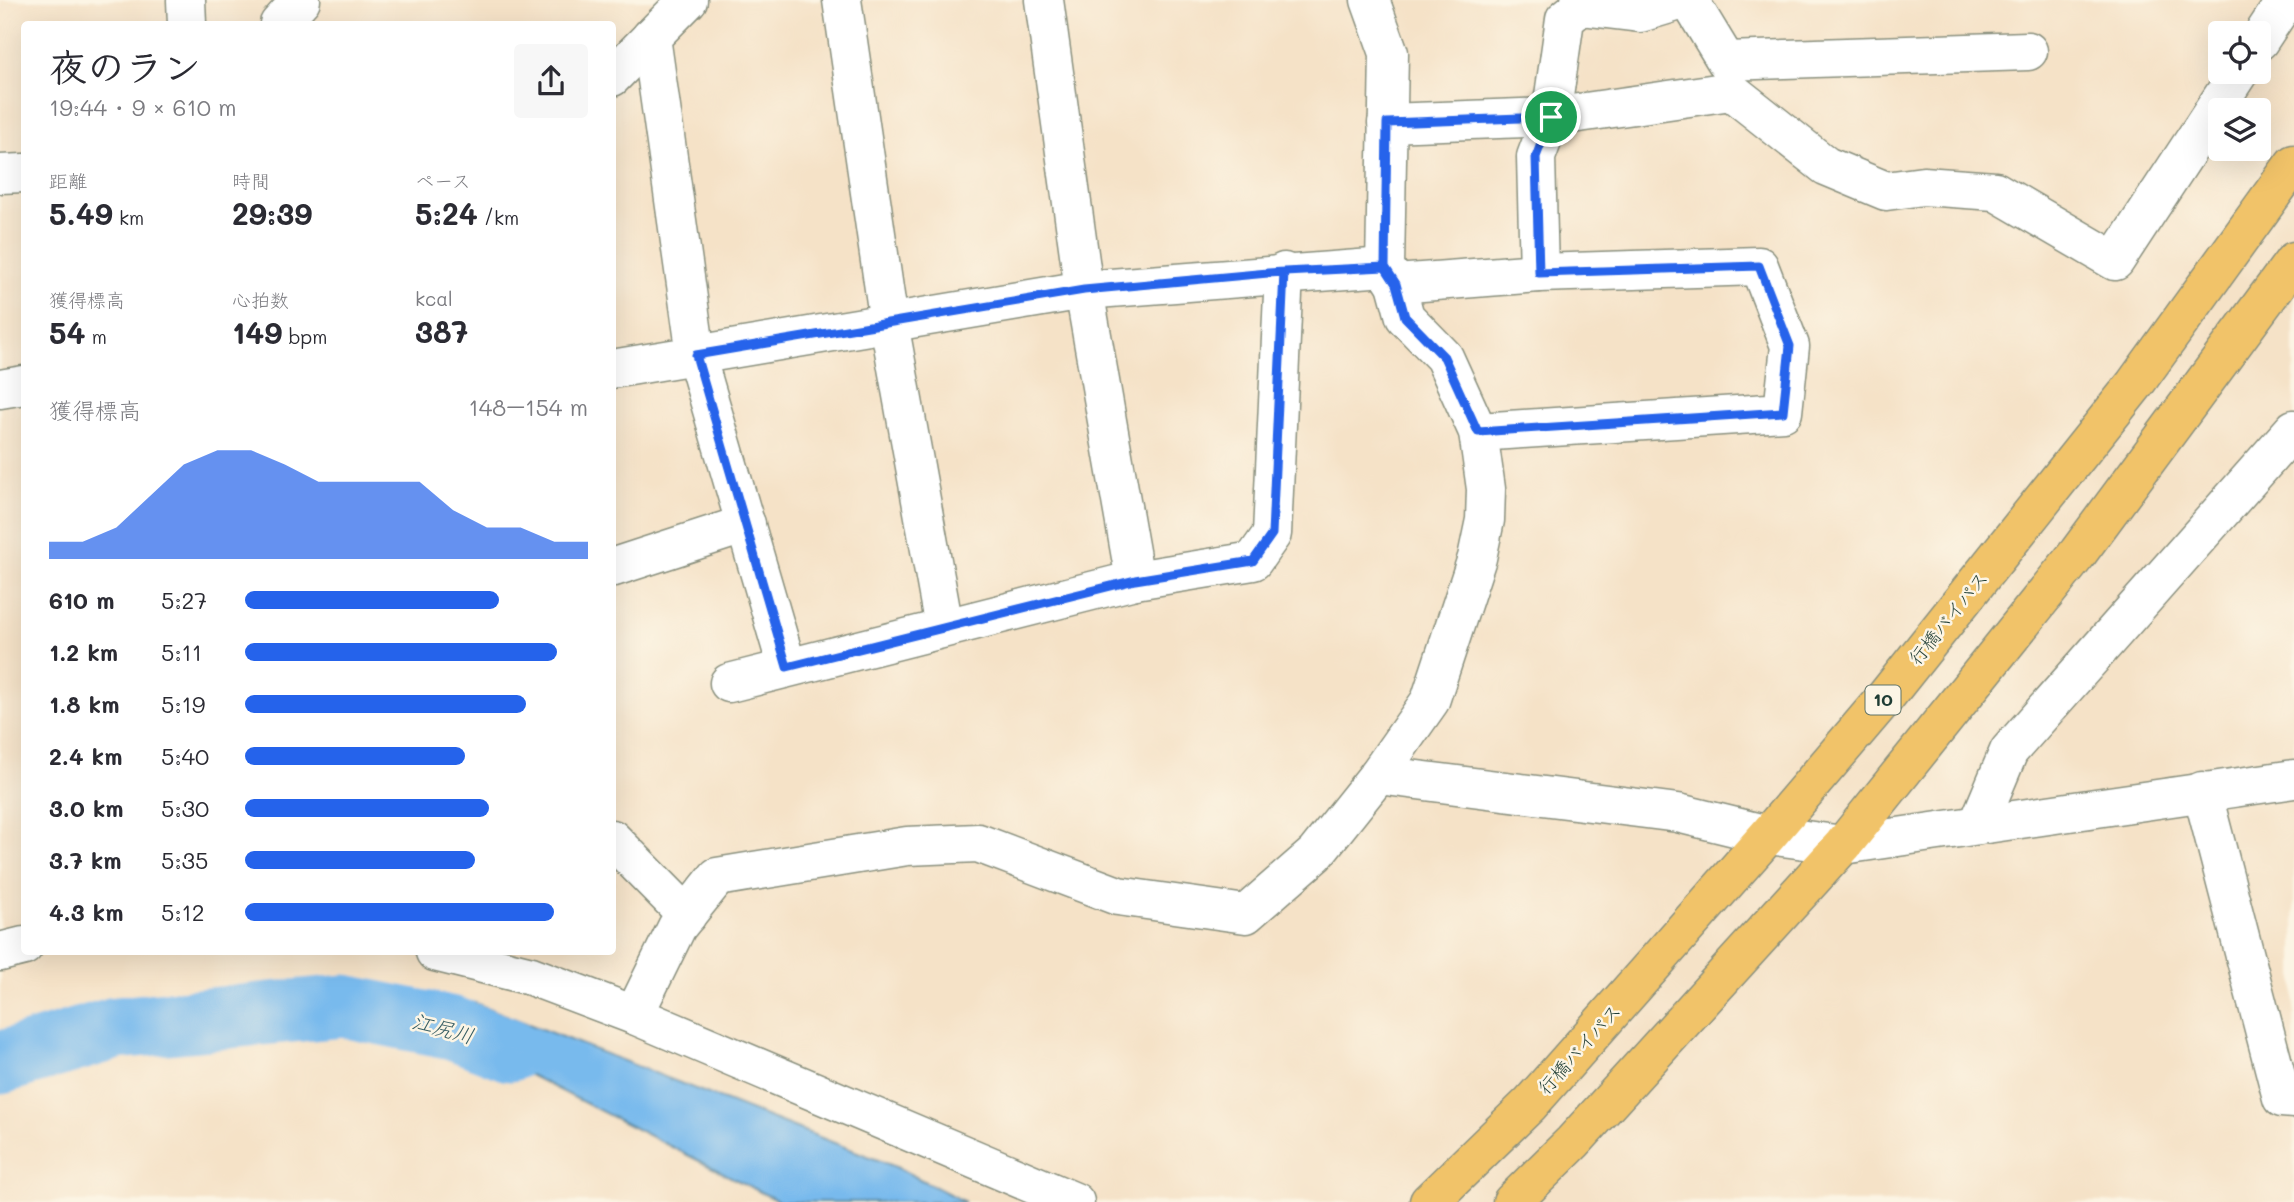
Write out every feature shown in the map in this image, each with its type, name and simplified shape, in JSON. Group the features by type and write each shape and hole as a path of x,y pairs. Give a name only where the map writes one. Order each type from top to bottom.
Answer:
{"highway":[{"name":"行橋バイパス","path":"1429,1202 1530,1104 1768,835 1883,700 2135,384 2294,164"},
{"path":"1512,1202 1573,1142 1843,845 2078,553 2294,261"}],"street":[{"path":"186,0 187,21"},
{"path":"282,21 301,0"},
{"path":"616,73 688,0"},
{"path":"842,0 889,323 944,627"},
{"path":"1044,0 1084,290 1135,580"},
{"path":"634,1015 677,926 717,877 907,846 978,843 1118,896 1246,914 1315,854 1378,775 1430,701 1477,558 1485,520 1486,489 1478,432 1444,357 1405,317 1390,275 1387,123 1389,53 1370,0"},
{"path":"1539,273 1536,157 1551,117 1565,19 1581,3 1640,13 1683,0"},
{"path":"1689,0 1728,76 1826,166 1886,191 1923,186 1995,191 2115,261 2231,84"},
{"path":"2271,22 2286,0"},
{"path":"651,37 696,355 787,667"},
{"path":"1387,123 1551,117 1728,76 2028,51"},
{"path":"0,174 21,173"},
{"path":"616,368 1084,290 1284,272 1390,275 1759,266 1790,346 1783,412 1478,432"},
{"path":"729,682 1135,580 1253,561 1272,534 1284,272"},
{"path":"0,389 21,386"},
{"path":"1978,825 2009,751 2294,429"},
{"path":"616,566 746,524"},
{"path":"1378,775 1678,813 1768,835 1843,845 2294,779"},
{"path":"2202,791 2282,1098 2294,1099"},
{"path":"616,845 687,915"},
{"path":"0,952 21,947"},
{"path":"447,955 531,976 634,1015 1075,1202"}],"water":[{"path":"360,989 475,1003 896,1167 965,1202 780,1202"}],"waterway":[{"name":"江尻川","path":"0,1063 116,1028 344,1006 453,1028 510,1050"}],"route":[{"path":"1551,117 1387,123 1385,267 1284,272 1268,273 1084,290 696,355 787,667 1135,580 1253,561 1272,534 1284,272 1385,267 1396,284 1405,317 1444,357 1478,432 1783,412 1790,346 1759,266 1539,273 1536,157 1551,117"}]}
